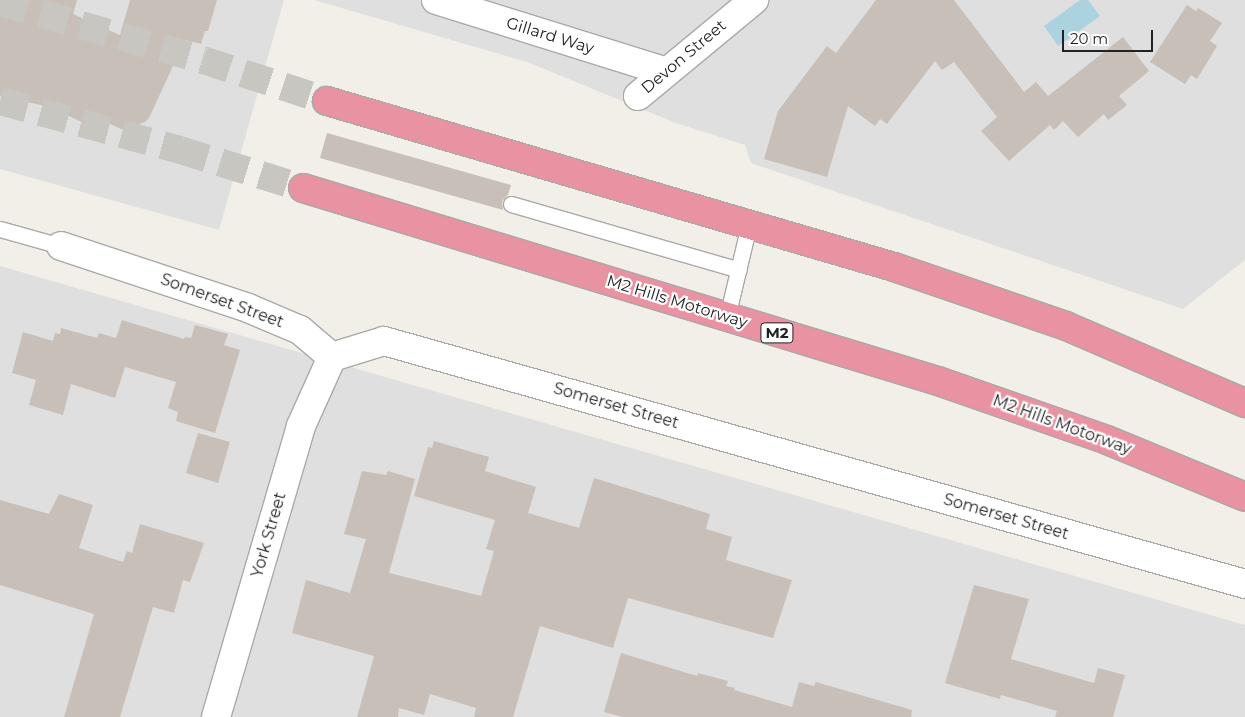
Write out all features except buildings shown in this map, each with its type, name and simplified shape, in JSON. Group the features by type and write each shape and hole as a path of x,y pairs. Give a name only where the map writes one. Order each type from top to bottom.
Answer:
{"highway":[{"path":"327,101 894,267 1066,326 1245,403"},
{"name":"M2 Hills Motorway","path":"302,188 938,381 1107,440 1245,497"}],"street":[{"name":"Gillard Way","path":"436,0 664,72"},
{"name":"Devon Street","path":"638,96 664,72 754,0"},
{"name":"Somerset Street","path":"61,246 248,308 300,330 332,357 384,341 1245,584"},
{"name":"York Street","path":"216,717 301,426 332,357"}],"lane":[{"path":"511,204 739,270"},
{"path":"727,317 749,225"},
{"name":"Somerset Street","path":"0,229 61,246"}],"shaded area":[{"path":"0,0 284,0 219,230 0,169"},
{"path":"314,0 1245,0 1245,260 1183,309 751,163 745,145 676,123 527,62"},
{"path":"0,266 1245,625 1245,717 0,717"}],"water":[{"path":"1080,0 1088,0 1100,16 1058,46 1044,26"}],"tunnel":[{"path":"0,2 203,60 327,101"},
{"path":"0,101 180,150 303,188"}]}
